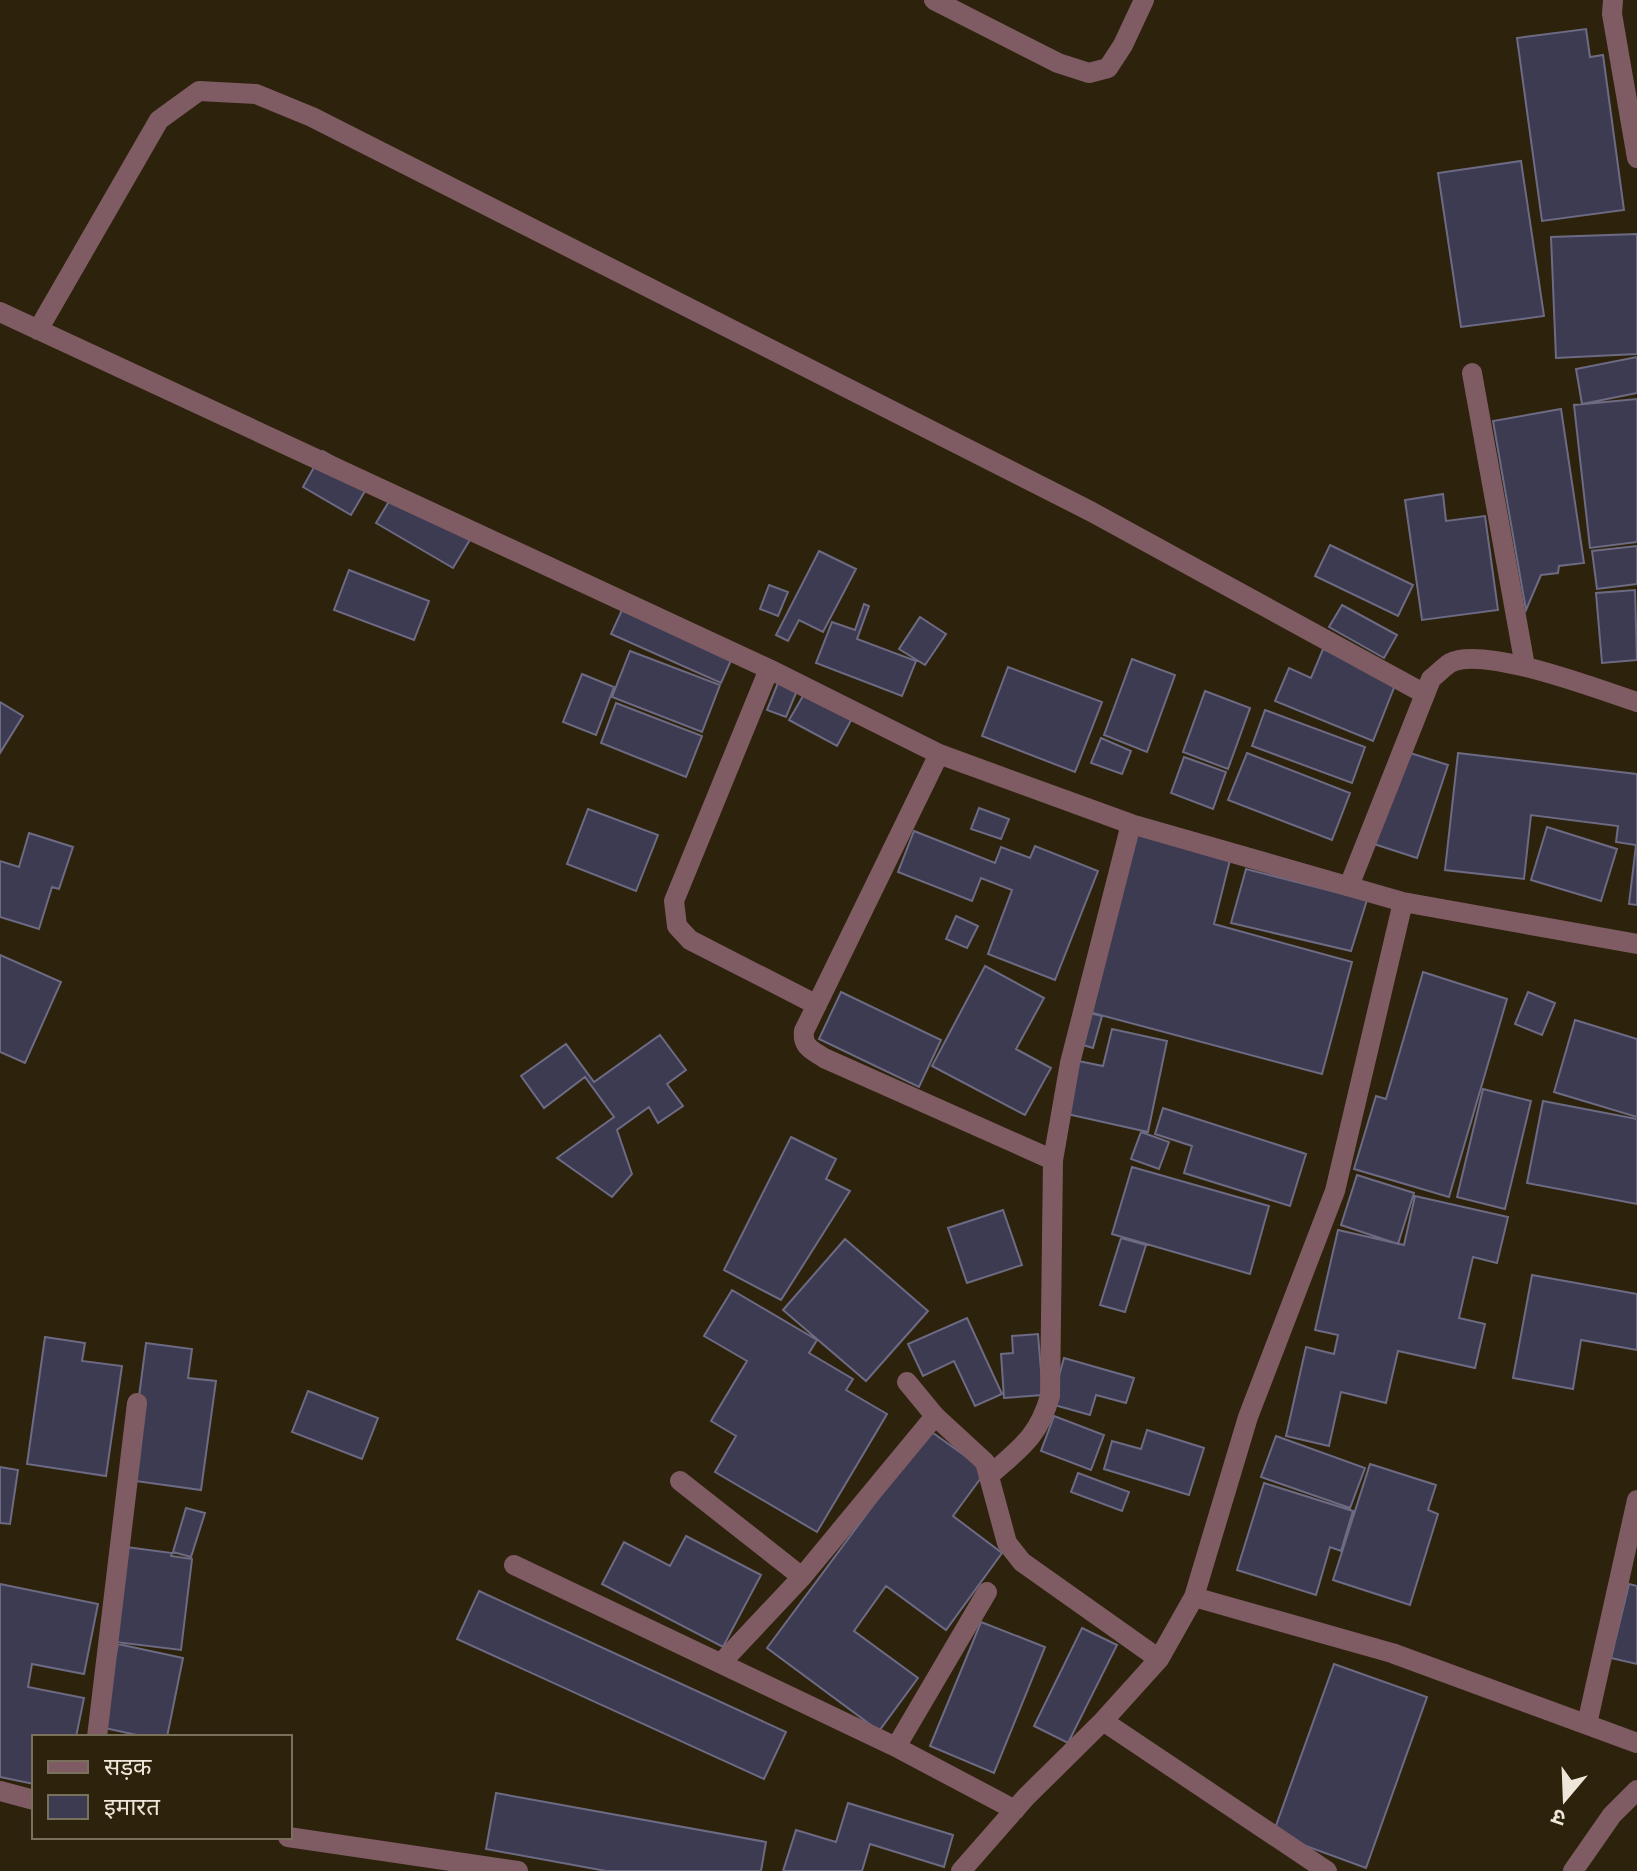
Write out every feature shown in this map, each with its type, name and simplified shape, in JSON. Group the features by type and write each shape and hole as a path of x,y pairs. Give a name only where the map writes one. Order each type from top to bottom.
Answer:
{"street":[{"path":"934,0 1058,63 1089,73 1108,68 1123,45 1144,0"},
{"path":"1613,0 1612,14 1637,158"},
{"path":"38,330 159,120 199,91 256,94 312,117 1076,503 1425,694"},
{"path":"0,312 769,669 939,754 1131,824 1403,902 1637,944"},
{"path":"1472,373 1525,666"},
{"path":"1349,886 1431,679 1452,661 1484,659 1525,666 1637,702"},
{"path":"769,669 674,901 677,926 690,940 817,1005"},
{"path":"939,754 804,1031 803,1039 807,1047 824,1058 1053,1160"},
{"path":"990,1475 1034,1436 1050,1396 1053,1160 1070,1063 1131,824"},
{"path":"961,1871 1159,1659 1194,1597 1248,1417 1335,1191 1403,902"},
{"path":"907,1382 935,1416 985,1462 1007,1543 1022,1562 1159,1659"},
{"path":"97,1735 137,1403"},
{"path":"722,1662 802,1577 935,1416"},
{"path":"680,1481 802,1577"},
{"path":"1587,1724 1637,1500"},
{"path":"514,1565 896,1747 1015,1810"},
{"path":"896,1747 987,1592"},
{"path":"1194,1597 1392,1653 1637,1743"},
{"path":"1103,1721 1327,1871"},
{"path":"1573,1871 1612,1815 1637,1790"},
{"path":"0,1791 32,1799"},
{"path":"292,1838 518,1871"}],"building":[{"path":"1586,29 1590,57 1603,55 1624,210 1542,221 1517,38"},
{"path":"1521,161 1544,316 1461,327 1438,173"},
{"path":"1637,234 1637,354 1556,358 1551,237"},
{"path":"1637,357 1637,393 1582,404 1576,369"},
{"path":"1637,399 1637,542 1590,548 1574,405"},
{"path":"1561,409 1584,563 1559,566 1558,573 1541,575 1526,610 1493,421"},
{"path":"323,451 372,479 351,515 303,487"},
{"path":"397,488 474,533 453,568 376,523"},
{"path":"1443,494 1446,521 1485,516 1498,610 1422,620 1405,500"},
{"path":"1330,545 1413,585 1398,616 1315,576"},
{"path":"1637,546 1637,584 1597,589 1592,551"},
{"path":"819,551 856,569 823,632 799,620 788,641 776,635"},
{"path":"349,570 429,601 414,640 334,610"},
{"path":"769,585 788,592 778,616 760,609"},
{"path":"1635,590 1637,660 1602,663 1596,593"},
{"path":"627,599 736,649 721,683 611,634"},
{"path":"864,604 869,606 857,639 916,661 902,696 816,663 832,622 855,630"},
{"path":"1342,605 1397,635 1384,658 1329,627"},
{"path":"920,617 946,634 925,665 899,649"},
{"path":"1323,649 1397,680 1373,741 1275,701 1289,668 1311,678"},
{"path":"630,651 720,685 702,732 612,697"},
{"path":"1132,659 1175,675 1147,752 1104,735"},
{"path":"1008,667 1102,702 1075,772 982,736"},
{"path":"782,673 801,681 786,717 767,710"},
{"path":"582,674 614,687 596,735 563,722"},
{"path":"807,689 854,715 837,746 789,720"},
{"path":"1205,691 1250,708 1228,769 1183,752"},
{"path":"0,702 23,716 0,753"},
{"path":"616,703 702,736 686,777 601,743"},
{"path":"1265,710 1365,747 1352,783 1252,746"},
{"path":"1101,738 1131,751 1122,774 1091,763"},
{"path":"1404,751 1448,765 1417,858 1371,843"},
{"path":"1247,753 1350,793 1332,840 1228,800"},
{"path":"1458,753 1637,774 1637,905 1629,904 1636,845 1616,842 1618,826 1531,815 1524,879 1445,870"},
{"path":"1184,757 1226,772 1213,809 1171,793"},
{"path":"979,808 1009,819 1001,839 971,829"},
{"path":"588,809 658,835 636,891 567,864"},
{"path":"1547,827 1617,849 1601,901 1531,880"},
{"path":"914,831 995,863 1001,847 1030,858 1035,846 1098,871 1055,980 988,954 1012,890 981,878 972,901 898,872"},
{"path":"1138,831 1230,860 1214,924 1352,962 1322,1074 1089,1012"},
{"path":"29,833 73,847 59,889 52,887 39,929 0,917 0,861 19,867"},
{"path":"1246,869 1367,900 1351,951 1231,923"},
{"path":"956,916 978,926 967,948 946,939"},
{"path":"0,955 61,982 25,1063 0,1052"},
{"path":"985,966 1044,998 1016,1049 1051,1068 1025,1115 932,1066"},
{"path":"1423,972 1507,999 1449,1197 1354,1169 1376,1096 1386,1099"},
{"path":"841,992 941,1040 919,1087 819,1039"},
{"path":"1528,992 1555,1003 1542,1035 1515,1024"},
{"path":"1085,1012 1102,1016 1093,1048 1076,1043"},
{"path":"1575,1020 1637,1039 1637,1117 1554,1092"},
{"path":"1112,1029 1167,1041 1148,1132 1067,1114 1078,1061 1103,1066"},
{"path":"660,1035 686,1070 667,1084 683,1106 658,1123 649,1107 617,1130 632,1174 612,1197 557,1158 614,1117 585,1077 544,1108 521,1076 566,1044 594,1082"},
{"path":"1483,1089 1531,1101 1505,1209 1457,1197"},
{"path":"1543,1101 1637,1119 1637,1204 1527,1183"},
{"path":"1163,1108 1306,1154 1290,1206 1184,1173 1192,1146 1155,1134"},
{"path":"1141,1132 1169,1142 1159,1169 1131,1159"},
{"path":"791,1137 836,1159 826,1179 850,1191 781,1300 724,1270"},
{"path":"1132,1167 1269,1206 1250,1274 1112,1234"},
{"path":"1357,1175 1414,1193 1398,1244 1341,1225"},
{"path":"1415,1196 1508,1217 1497,1263 1473,1257 1459,1318 1485,1324 1475,1368 1398,1351 1386,1403 1341,1392 1329,1446 1286,1436 1306,1347 1334,1354 1338,1335 1315,1330 1338,1230 1404,1245"},
{"path":"1003,1210 1022,1265 967,1283 948,1228"},
{"path":"1121,1238 1146,1245 1125,1312 1100,1305"},
{"path":"845,1239 928,1311 866,1381 783,1310"},
{"path":"1532,1275 1637,1294 1637,1350 1581,1340 1573,1389 1513,1378"},
{"path":"732,1290 817,1340 809,1353 853,1379 846,1390 887,1414 817,1532 715,1472 736,1436 711,1421 747,1361 704,1336"},
{"path":"967,1318 1002,1394 975,1406 954,1361 923,1376 908,1344"},
{"path":"1038,1334 1043,1395 1004,1398 1001,1354 1013,1353 1012,1336"},
{"path":"45,1337 85,1343 82,1361 122,1366 106,1476 27,1464"},
{"path":"146,1343 192,1349 188,1378 216,1381 201,1490 128,1480"},
{"path":"1064,1358 1134,1378 1126,1403 1096,1395 1090,1415 1051,1404"},
{"path":"308,1391 378,1418 362,1459 292,1432"},
{"path":"1054,1416 1104,1435 1091,1470 1041,1451"},
{"path":"929,1430 986,1471 953,1516 1002,1553 946,1630 886,1586 854,1631 918,1678 879,1731 767,1648"},
{"path":"1147,1430 1204,1448 1189,1495 1104,1469 1112,1441 1141,1449"},
{"path":"1276,1436 1365,1468 1350,1508 1261,1477"},
{"path":"1370,1464 1436,1485 1428,1510 1438,1514 1410,1605 1333,1580"},
{"path":"0,1467 18,1470 10,1524 0,1523"},
{"path":"1078,1473 1129,1492 1122,1511 1071,1492"},
{"path":"1264,1483 1353,1511 1341,1551 1330,1547 1316,1595 1237,1570"},
{"path":"186,1508 205,1513 191,1557 173,1552"},
{"path":"686,1536 761,1575 723,1647 602,1584 624,1542 670,1566"},
{"path":"126,1547 192,1559 181,1650 115,1642"},
{"path":"0,1584 98,1604 84,1674 32,1664 28,1687 84,1698 76,1735 32,1735 32,1784 0,1777"},
{"path":"1629,1584 1637,1586 1637,1664 1611,1658"},
{"path":"479,1591 786,1732 764,1779 457,1639"},
{"path":"981,1622 1045,1647 994,1773 930,1746"},
{"path":"1082,1628 1117,1645 1068,1743 1034,1726"},
{"path":"118,1644 183,1658 167,1735 137,1735 100,1727"},
{"path":"1334,1664 1427,1697 1366,1868 1273,1834"},
{"path":"496,1793 766,1842 761,1871 606,1871 486,1849"},
{"path":"848,1803 953,1835 944,1867 870,1844 862,1871 783,1871 796,1830 836,1842"}]}
